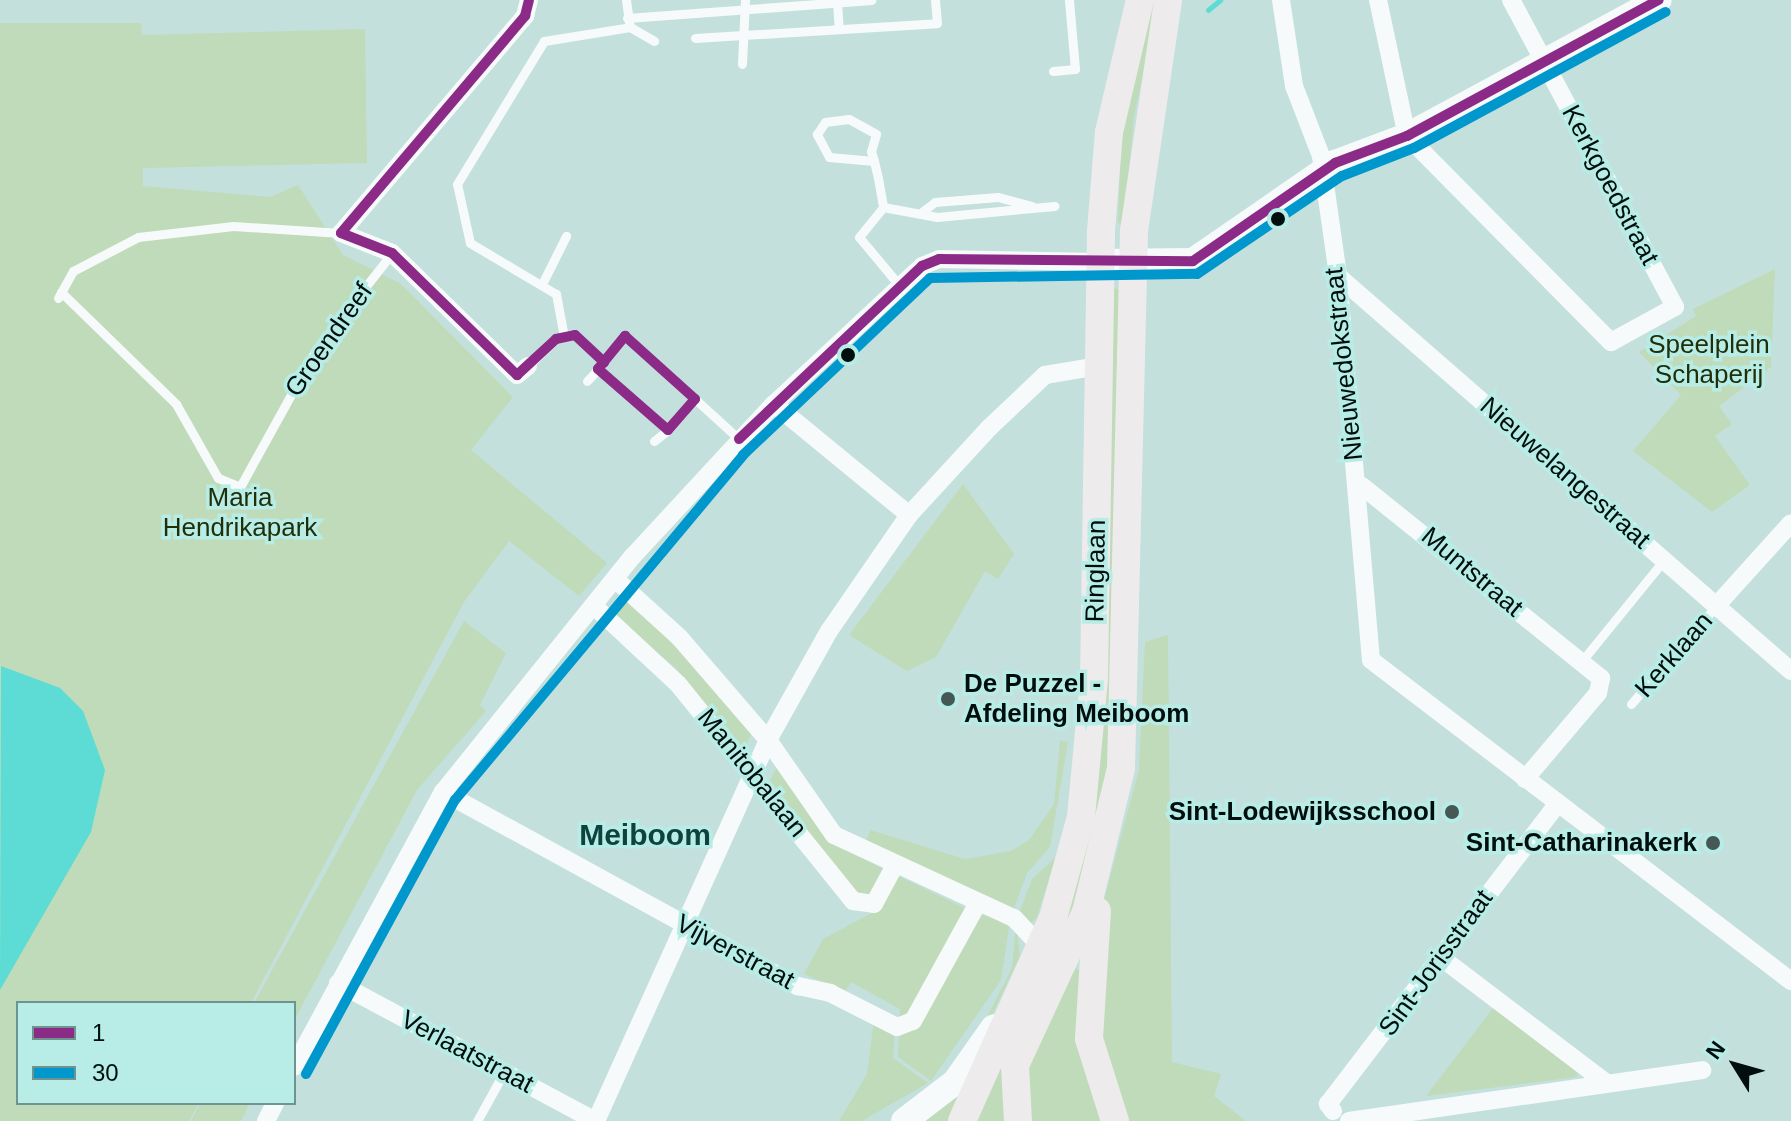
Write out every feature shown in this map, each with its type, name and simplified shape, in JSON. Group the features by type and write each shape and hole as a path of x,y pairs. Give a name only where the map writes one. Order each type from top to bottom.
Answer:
{"main road":[{"name":"Ringlaan","path":"962,1121 1041,947 1081,817 1090,760 1099,262 1109,132 1140,0"},
{"name":"Ringlaan","path":"1018,1121 1015,1065 1064,965 1102,859 1127,710 1133,264 1142,145 1168,0"},
{"path":"1099,262 1193,261 1323,170 1407,136 1659,0"},
{"path":"1102,859 1086,1013 1115,1121"},
{"path":"904,1121 955,1082 1027,978"}],"street":[{"path":"528,366 517,375 392,253 341,233 525,16 529,0"},
{"name":"Nieuwedokstraat","path":"1281,0 1294,86 1323,170 1338,276 1351,467 1362,486 1357,511 1367,650 1380,669 1525,779"},
{"path":"1378,0 1407,136"},
{"name":"Kerkgoedstraat","path":"1407,136 1611,342 1675,307 1511,0"},
{"path":"296,1063 443,792 615,579 774,404 922,266 939,259 1099,262"},
{"name":"Nieuwelangestraat","path":"1338,276 1791,671"},
{"path":"596,1121 768,740 829,631 909,515 1045,375 1099,366"},
{"path":"774,404 909,515"},
{"name":"Muntstraat","path":"1362,486 1581,662"},
{"path":"1717,605 1791,523"},
{"name":"Manitobalaan","path":"615,579 679,637 768,740 834,835 1014,918 1041,947"},
{"name":"Manitobalaan","path":"594,606 648,652 753,773 853,901 874,904 895,865"},
{"name":"Kerklaan","path":"1525,779 1602,686 1581,662"},
{"path":"1525,779 1791,981"},
{"name":"Vijverstraat","path":"443,792 815,995 830,993 897,1027 913,1021 978,903"},
{"name":"Sint-Jorisstraat","path":"1338,1119 1328,1104 1443,959 1557,804"},
{"path":"1443,959 1605,1082"},
{"name":"Verlaatstraat","path":"338,983 596,1121"},
{"path":"1338,1119 1702,1070"}],"lane":[{"path":"626,0 628,23"},
{"path":"742,64 745,0"},
{"path":"564,337 556,294 470,243 457,184 544,41 628,23 871,0"},
{"path":"695,38 937,23 935,0"},
{"path":"1053,71 1075,69 1069,0"},
{"path":"837,3 839,29"},
{"path":"628,23 654,41"},
{"path":"874,161 829,157 817,134 825,122 866,124 876,134 874,161 883,207 859,237 899,285"},
{"path":"923,211 935,202 1054,206"},
{"path":"1004,214 1005,203"},
{"path":"883,207 923,211 937,217 1004,214 1032,206"},
{"name":"Groendreef","path":"341,233 233,226 138,237 73,271 59,295 176,404 218,478 240,487 255,471 307,363 392,253"},
{"path":"542,284 566,236"},
{"path":"528,366 564,337 575,335 601,365 668,430"},
{"path":"587,381 625,336 739,439"},
{"path":"654,441 695,399"},
{"path":"1581,662 1664,560"},
{"name":"Kerklaan","path":"1631,704 1717,605"},
{"path":"477,1121 504,1072"}],"green space":[{"path":"1148,0 1159,0 1134,116 1124,224 1118,223 1122,107"},
{"name":"Maria Hendrikapark","path":"0,23 141,23 142,35 365,29 367,163 143,168 143,186 270,197 298,185 343,255 401,284 513,397 471,450 607,563 579,596 509,541 464,602 252,1001 16,1001 16,1105 198,1105 189,1121 0,1121"},
{"name":"Speelplein Schaperij","path":"1775,269 1771,367 1719,406 1732,424 1715,436 1750,485 1712,512 1633,451 1681,395 1639,352 1696,316 1693,309"},
{"path":"1109,285 1122,292 1107,794 1012,1121 970,1121 1089,826"},
{"path":"963,484 1014,554 998,579 985,571 936,657 907,671 849,635"},
{"path":"629,597 753,730 742,753 676,668 613,616"},
{"path":"464,621 506,653 480,705 486,711 417,790 296,1017 296,1001 255,1001"},
{"path":"1168,635 1172,1062 1221,1074 1214,1096 1246,1121 1121,1121 1095,1039 1099,918 1139,770 1145,642"},
{"path":"1060,740 1068,742 1050,847 1027,873 1013,911 866,842 870,830 965,859 1011,851 1029,840 1054,804"},
{"path":"779,763 827,840 885,870 876,895 857,897 769,783"},
{"path":"1056,857 1037,917 1028,926 1018,916 1032,879"},
{"path":"898,876 977,914 1010,921 1001,980 931,1081 898,1057 900,1009 851,982 845,991 804,974 823,939 881,908"},
{"path":"1016,924 1020,956 985,1030 979,1033 1012,968"},
{"path":"1070,966 1081,971 1109,1121 1023,1121 1020,1080"},
{"path":"1493,1008 1578,1070 1577,1077 1426,1096"},
{"path":"874,1020 895,1027 893,1058 928,1083 862,1121 839,1121 867,1074"},
{"path":"972,1072 950,1121 916,1121"},
{"path":"199,1105 249,1105 241,1121 191,1121"}],"water":[{"path":"1,666 60,688 83,711 105,770 91,832 0,990"}],"waterway":[{"path":"1208,10 1220,0"}],"transit line":[{"name":"1","path":"341,233 525,16 529,0"},
{"name":"1","path":"739,439 922,266 939,259 1193,261 1335,163 1407,136 1659,0"},
{"name":"30","path":"306,1074 455,800 743,455 930,278 1197,274 1342,176 1414,148 1666,12"},
{"name":"1","path":"341,233 392,253 517,375 556,339 575,335 604,362"},
{"name":"1","path":"625,336 695,399 668,430 598,369 625,336"}],"place":[{"name":"De Puzzel - Afdeling Meiboom","path":"948,699"},
{"name":"Sint-Lodewijksschool","path":"1452,812"},
{"name":"Sint-Catharinakerk","path":"1713,843"}],"district":[{"name":"Meiboom","path":"645,835"}]}
